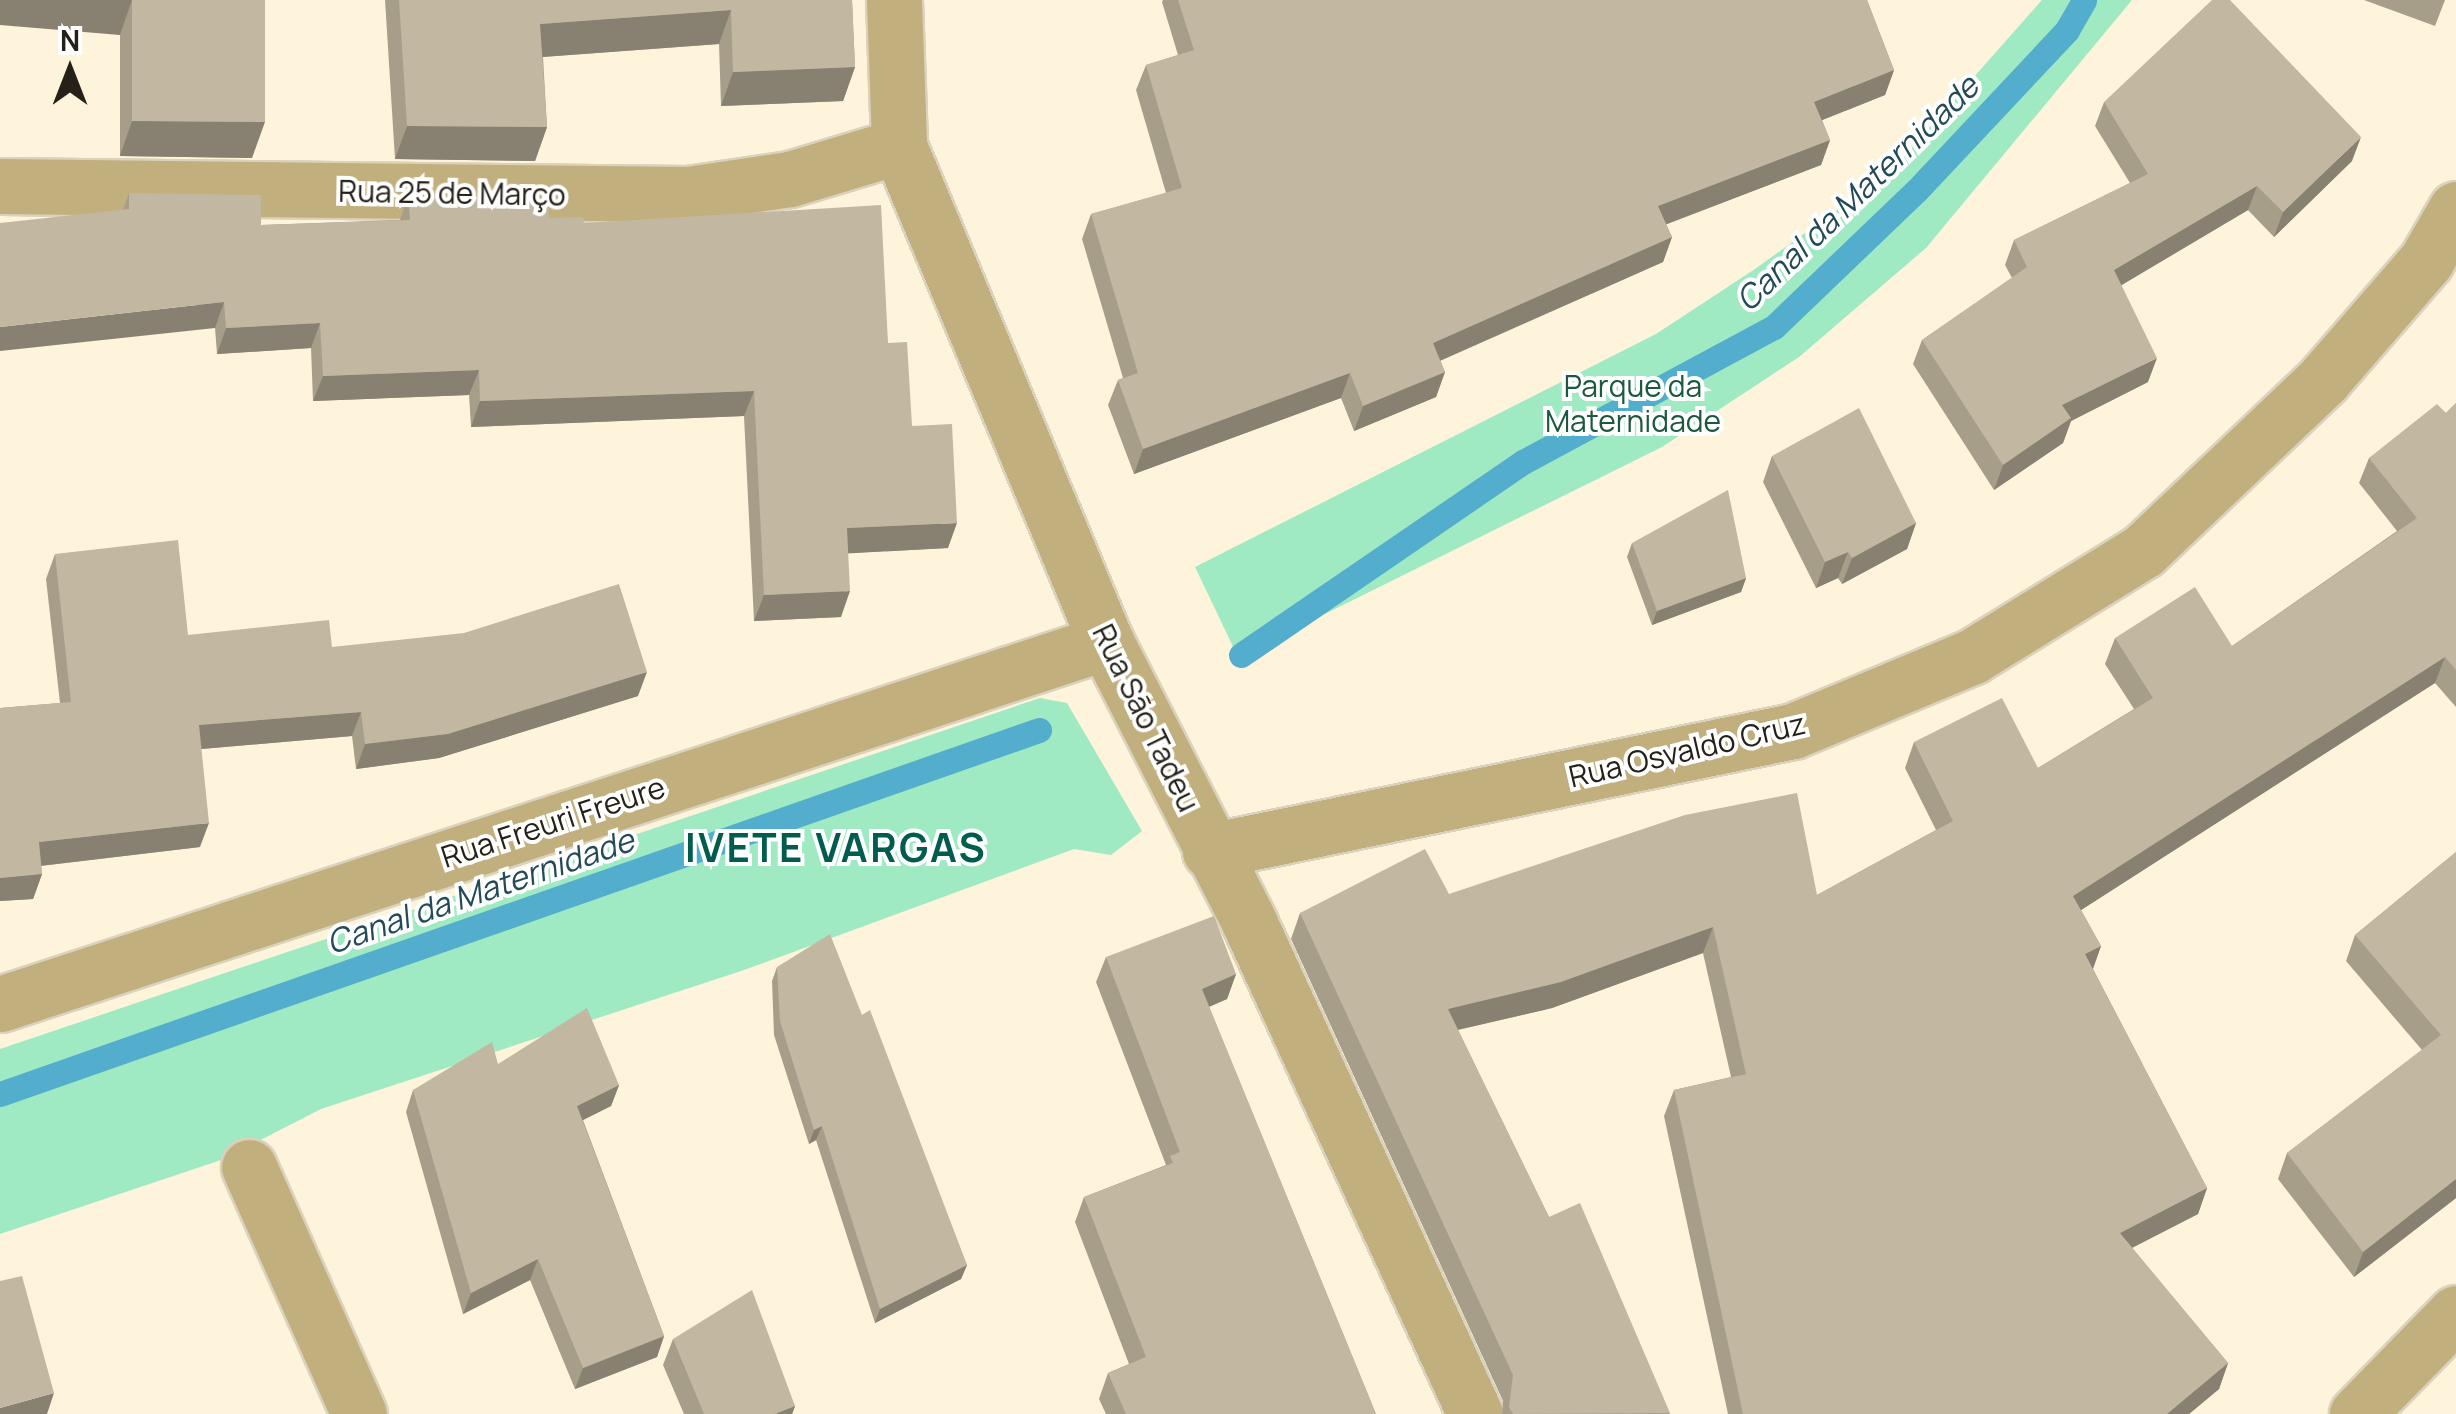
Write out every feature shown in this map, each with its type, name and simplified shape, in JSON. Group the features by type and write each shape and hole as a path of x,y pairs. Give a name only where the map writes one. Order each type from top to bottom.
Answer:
{"street":[{"name":"Rua São Tadeu","path":"894,0 899,146 1114,659 1258,942 1476,1414"},
{"name":"Rua 25 de Março","path":"0,186 688,194 790,179 899,146"},
{"name":"Rua Osvaldo Cruz","path":"1210,852 1792,732 1973,656 2143,551 2323,380 2426,261 2456,209"},
{"name":"Rua Freuri Freure","path":"0,1004 1114,659"},
{"path":"249,1167 353,1412"},
{"path":"2357,1414 2456,1313"}],"green space":[{"name":"Parque da Maternidade","path":"2042,0 2132,0 1926,248 1799,357 1662,447 1238,657 1195,567 1656,334 1755,269 1890,172"},
{"path":"1040,698 1067,703 1142,831 1111,855 1074,849 744,970 321,1109 221,1160 0,1234 0,1049"}],"building":[{"path":"132,0 265,0 265,122 132,121"},
{"path":"399,0 852,0 855,67 733,72 731,10 540,24 547,127 407,126"},
{"path":"1178,0 1867,0 1894,70 1814,102 1830,140 1658,206 1672,237 1433,343 1445,372 1363,406 1350,373 1143,449 1118,380 1138,373 1091,214 1182,188 1146,65 1194,50"},
{"path":"2212,0 2230,0 2361,137 2283,212 2257,186 2114,270 2157,358 2062,405 2071,418 2003,465 1922,340 2027,267 2014,240 2148,174 2104,102"},
{"path":"129,193 261,195 261,225 410,220 408,196 548,198 549,218 583,217 584,223 881,205 888,343 907,342 912,426 952,424 957,523 847,528 850,591 764,595 754,391 480,401 479,370 323,376 320,323 226,328 224,302 0,327 0,223 129,209"},
{"path":"2456,403 2456,670 2445,657 2073,896 2101,946 2085,954 2207,1188 2120,1233 2228,1363 2167,1414 1743,1414 1674,1090 1746,1074 1713,927 1561,982 1448,1009 1549,1217 1580,1203 1670,1413 1513,1414 1509,1407 1513,1375 1300,913 1425,849 1449,894 1685,815 1797,793 1817,895 1953,821 1914,742 2002,698 2038,768 2153,698 2115,638 2195,587 2232,646 2417,518 2369,458 2437,404 2446,413"},
{"path":"1859,408 1916,523 1852,558 1848,552 1825,562 1772,456"},
{"path":"1728,490 1746,578 1657,611 1632,543"},
{"path":"178,540 188,635 329,620 332,647 464,633 619,584 647,672 448,734 365,744 361,712 199,725 209,823 39,842 42,874 0,878 0,708 71,702 55,554"},
{"path":"2456,852 2456,1179 2363,1252 2287,1153 2441,1035 2355,935"},
{"path":"1214,916 1236,974 1202,989 1376,1414 1126,1414 1108,1373 1146,1357 1084,1197 1173,1163 1170,1156 1180,1152 1106,957"},
{"path":"830,934 862,1015 870,1010 967,1265 880,1309 822,1126 814,1130 780,1021 777,967"},
{"path":"587,1008 619,1085 577,1106 664,1336 583,1368 538,1259 471,1293 413,1090 492,1042 498,1064"},
{"path":"22,1276 54,1393 0,1408 0,1281"},
{"path":"752,1290 795,1406 775,1414 704,1414 673,1339"}],"waterway":[{"name":"Canal da Maternidade","path":"1241,655 1523,462 1774,327 1917,190 2067,30 2084,0"},
{"name":"Canal da Maternidade","path":"0,1094 1039,730"}],"district":[{"name":"IVETE VARGAS","path":"836,847"}]}
